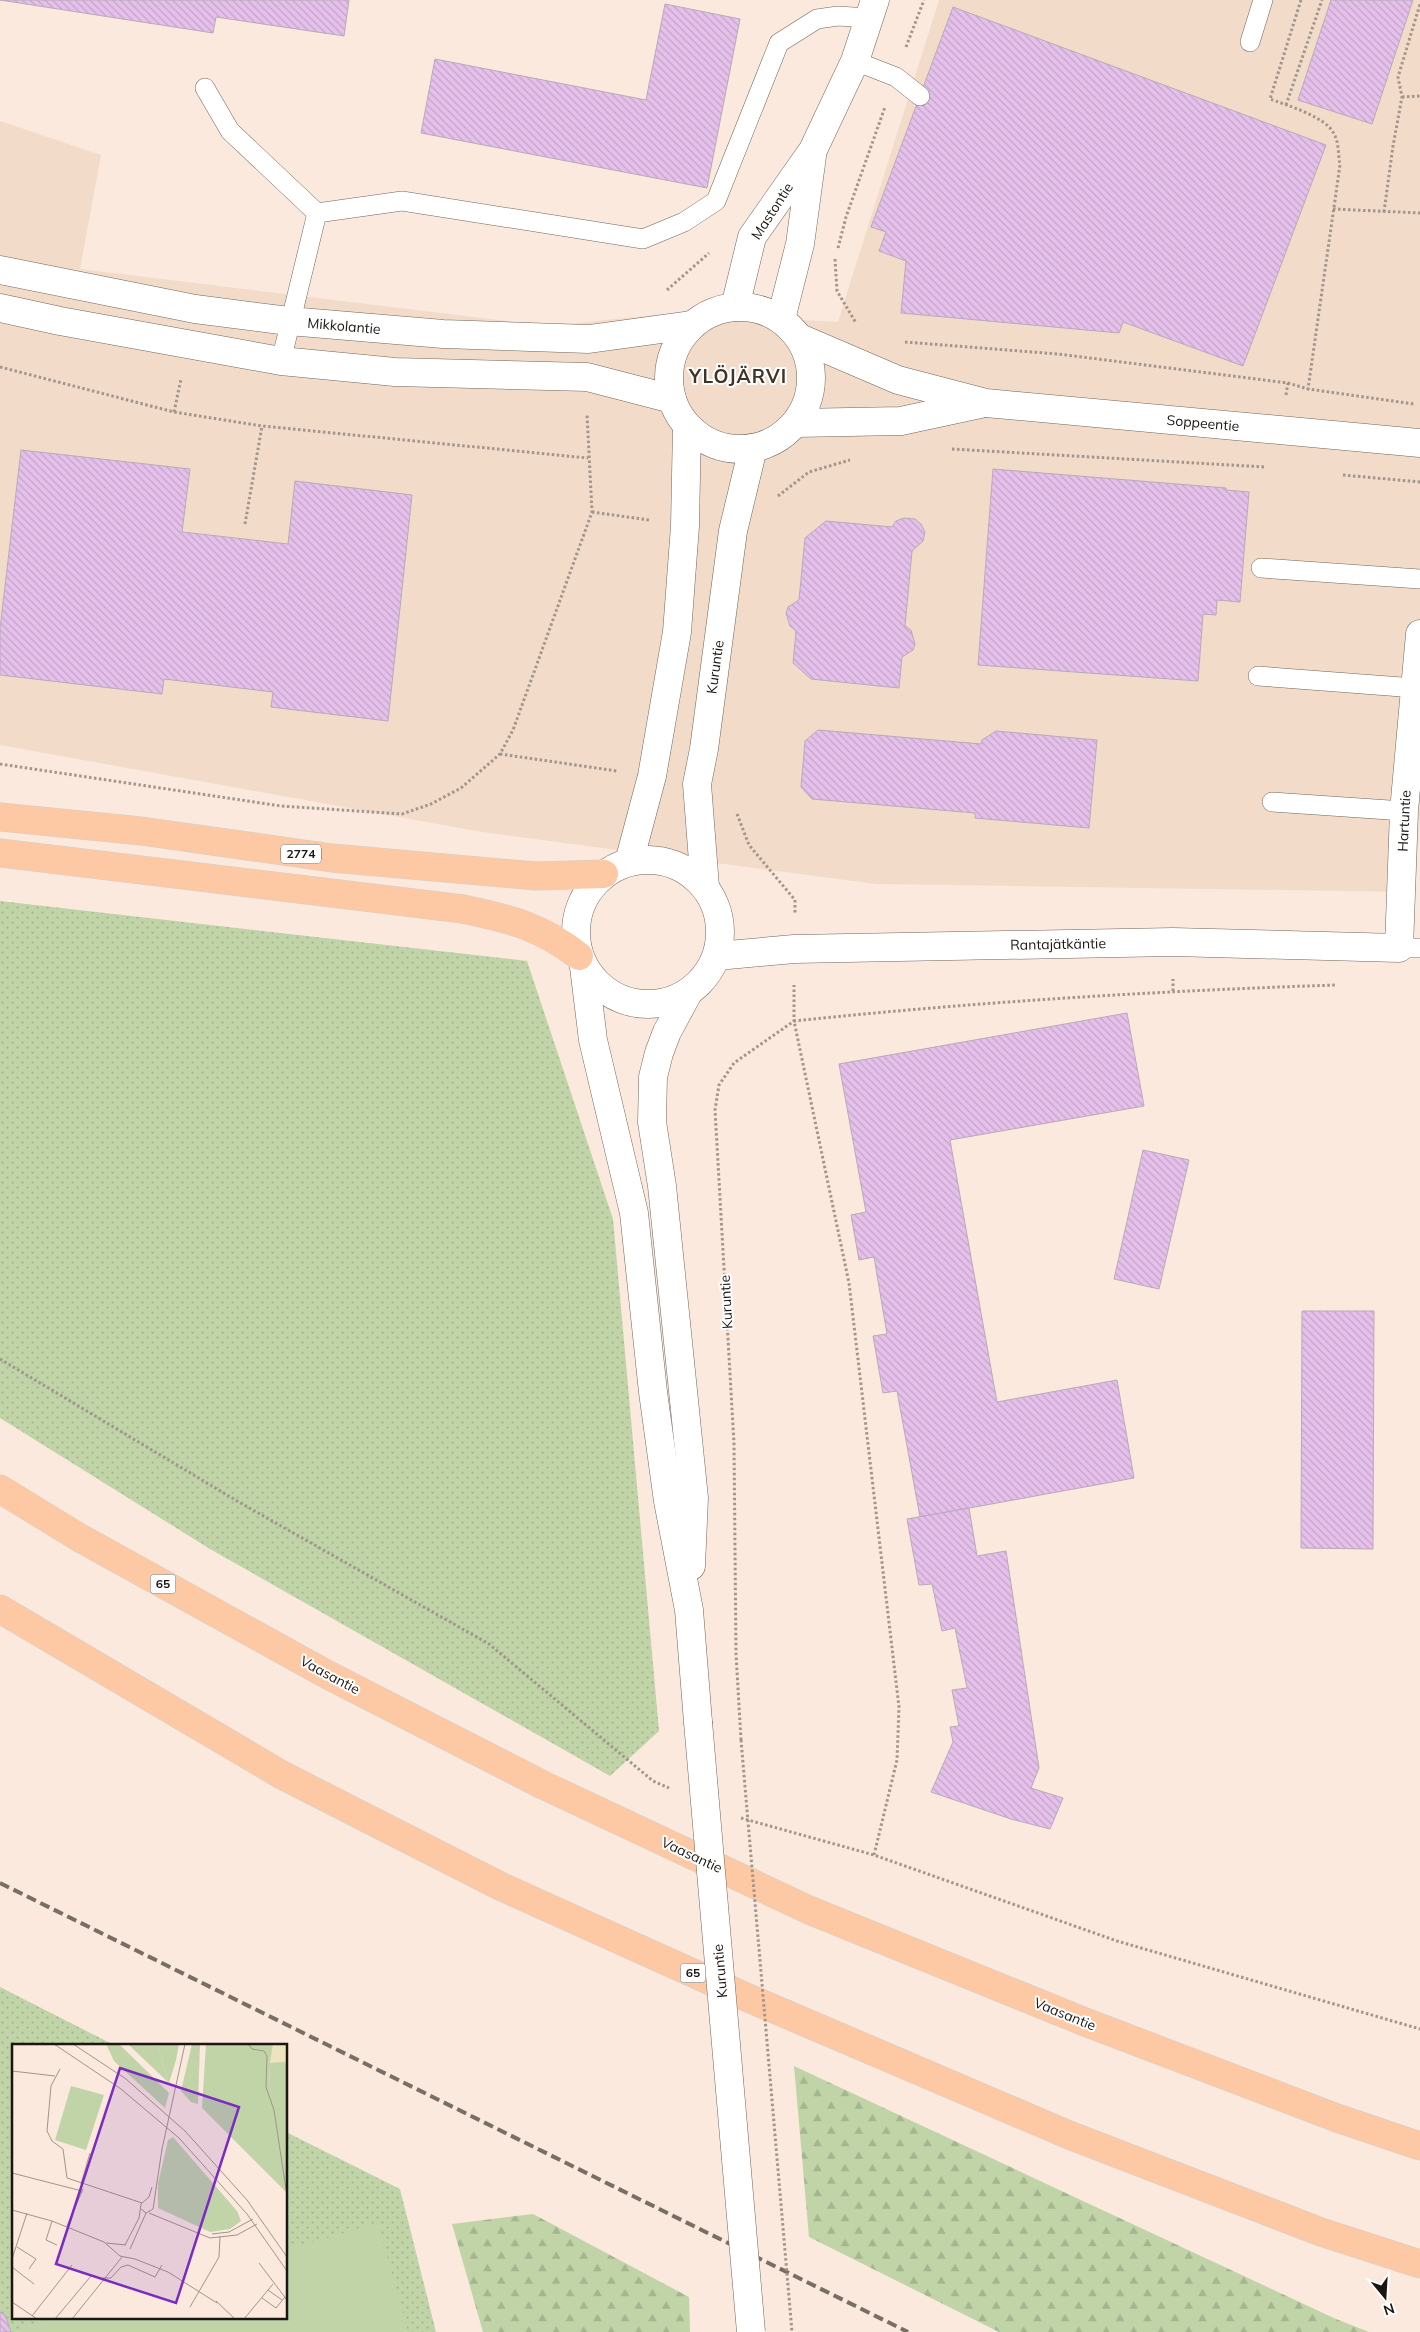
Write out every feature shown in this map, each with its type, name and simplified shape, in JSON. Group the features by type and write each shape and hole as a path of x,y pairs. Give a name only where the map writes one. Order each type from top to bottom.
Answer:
{"highway":[{"name":"2774","path":"0,817 141,831 332,858 536,876 604,874"},
{"path":"0,854 463,909 528,925 556,938 581,961"},
{"name":"Vaasantie","path":"0,1489 80,1538 328,1675 543,1785 809,1910 1094,2026 1337,2118 1420,2146"},
{"name":"65","path":"0,1609 282,1775 500,1886 746,1997 1069,2135 1321,2232 1420,2264"}],"main road":[{"name":"Mastontie","path":"735,307 752,237 813,150 855,62 872,9"},
{"name":"Mastontie","path":"781,319 800,244 813,150"},
{"name":"Mikkolantie","path":"0,270 195,309 289,321 443,334 589,339 691,325"},
{"path":"735,307 759,309 781,319 800,338 809,359 812,382 807,404 796,423 784,435 769,444 752,448 734,449 717,445 701,437 687,426 672,399 669,373 676,347 691,325 711,312 735,307"},
{"path":"0,308 60,321 281,361 394,372 587,377 672,399"},
{"name":"Soppeentie","path":"800,338 898,380 986,403 1420,443"},
{"name":"Soppeentie","path":"796,423 901,421 986,403"},
{"path":"629,862 652,776 677,632 685,526 687,426"},
{"name":"Kuruntie","path":"705,887 697,784 704,749 733,530 752,448"},
{"name":"Hartuntie","path":"1410,948 1411,873 1404,811 1420,634"},
{"path":"650,860 671,863 690,873 705,887 718,913 720,927 717,956 706,977 688,993 663,1004 636,1004 617,998 600,988 581,961 575,933 578,911 588,890 604,874 629,862 650,860"},
{"name":"Rantajätkäntie","path":"717,956 794,949 1173,942 1410,948"},
{"name":"Kuruntie","path":"581,961 593,1040 634,1213 668,1501 688,1610 751,2332"},
{"name":"Kuruntie","path":"688,993 667,1032 659,1053 653,1077 652,1122 664,1206 694,1498 688,1610"}],"lane":[{"path":"1250,42 1263,0"},
{"path":"317,213 402,201 643,239 684,222 716,201 779,43 817,19 872,9"},
{"path":"855,62 896,76 920,96"},
{"path":"204,88 230,131 317,213"},
{"path":"281,361 289,321 317,213"},
{"path":"1260,568 1420,579"},
{"path":"1258,676 1415,688"},
{"path":"1272,802 1404,811"}],"path":[{"path":"835,260 846,217 924,0"},
{"path":"1301,0 1270,99 1310,115 1331,128 1336,136 1340,165 1308,389"},
{"path":"1286,105 1322,0"},
{"path":"1384,212 1392,146 1402,97 1398,77 1420,4"},
{"path":"1402,97 1420,96"},
{"path":"1333,209 1420,213"},
{"path":"662,294 716,247"},
{"path":"903,342 1058,354 1288,383 1308,389 1420,405"},
{"path":"0,367 174,412 262,426 588,458"},
{"path":"174,412 182,376"},
{"path":"0,764 281,806 402,814 431,804 461,788 500,754 513,730 592,512 587,405"},
{"path":"245,524 262,426"},
{"path":"949,449 1275,468"},
{"path":"1333,474 1420,482"},
{"path":"735,808 749,845 795,900 794,1021 849,1283 899,1707 897,1760 874,1855"},
{"path":"794,1021 920,1008 1172,990 1341,985"},
{"name":"Kuruntie","path":"792,2332 741,1740 736,1654 734,1444 715,1110 719,1085 734,1063 794,1021"}],"shaded area":[{"path":"939,0 1420,0 1420,814 1415,892 876,884 482,832 0,745 0,121 101,155 80,269 547,326 675,313 838,322"}],"green space":[{"path":"0,901 527,961 613,1219 659,1731 610,1776 210,1549 0,1418"},
{"path":"0,1987 112,2044 12,2044 12,2320 288,2320 288,2133 400,2189 436,2332 0,2332"},
{"path":"794,2066 1336,2319 1369,2332 999,2332 809,2237"},
{"path":"533,2214 689,2297 690,2332 483,2332 452,2224"},
{"path":"378,2223 408,2332 16,2332 15,2330 48,2320 288,2320 288,2249"}],"building":[{"path":"0,0 349,0 344,36 216,17 213,33"},
{"path":"1331,0 1413,0 1372,124 1298,100"},
{"path":"665,4 740,19 707,188 421,133 435,59 646,100"},
{"path":"953,7 1326,145 1243,366 1123,322 1119,333 901,313 906,261 879,251 886,232 871,227"},
{"path":"21,450 190,469 182,532 288,544 295,481 412,495 388,721 271,707 273,692 164,679 162,694 0,675 0,629"},
{"path":"993,469 1226,488 1226,490 1249,492 1240,602 1217,600 1216,615 1203,614 1198,681 978,665"},
{"path":"904,518 915,519 921,524 925,532 923,541 912,551 905,626 911,630 915,644 913,650 902,657 899,688 811,679 793,663 796,631 790,626 786,613 788,607 799,600 805,538 826,521 892,527 896,521"},
{"path":"818,730 981,744 982,740 996,731 1097,740 1089,828 975,818 975,813 812,799 801,787 805,741"},
{"path":"1127,1013 1144,1106 950,1140 997,1402 1117,1380 1134,1478 920,1517 897,1391 883,1393 873,1336 887,1334 874,1257 859,1260 851,1215 866,1212 839,1064"},
{"path":"1143,1150 1189,1160 1159,1289 1114,1279"},
{"path":"1302,1311 1374,1311 1373,1549 1301,1548"},
{"path":"969,1508 977,1556 1006,1551 1039,1768 1031,1788 1063,1798 1050,1829 1011,1819 931,1792 953,1742 950,1727 959,1726 952,1690 967,1688 955,1628 942,1631 932,1584 919,1585 907,1519"},
{"path":"0,2312 5,2315 11,2332 0,2332"}],"railway":[{"path":"0,1883 908,2332"}],"district":[{"name":"YLÖJÄRVI","path":"738,376"}]}
